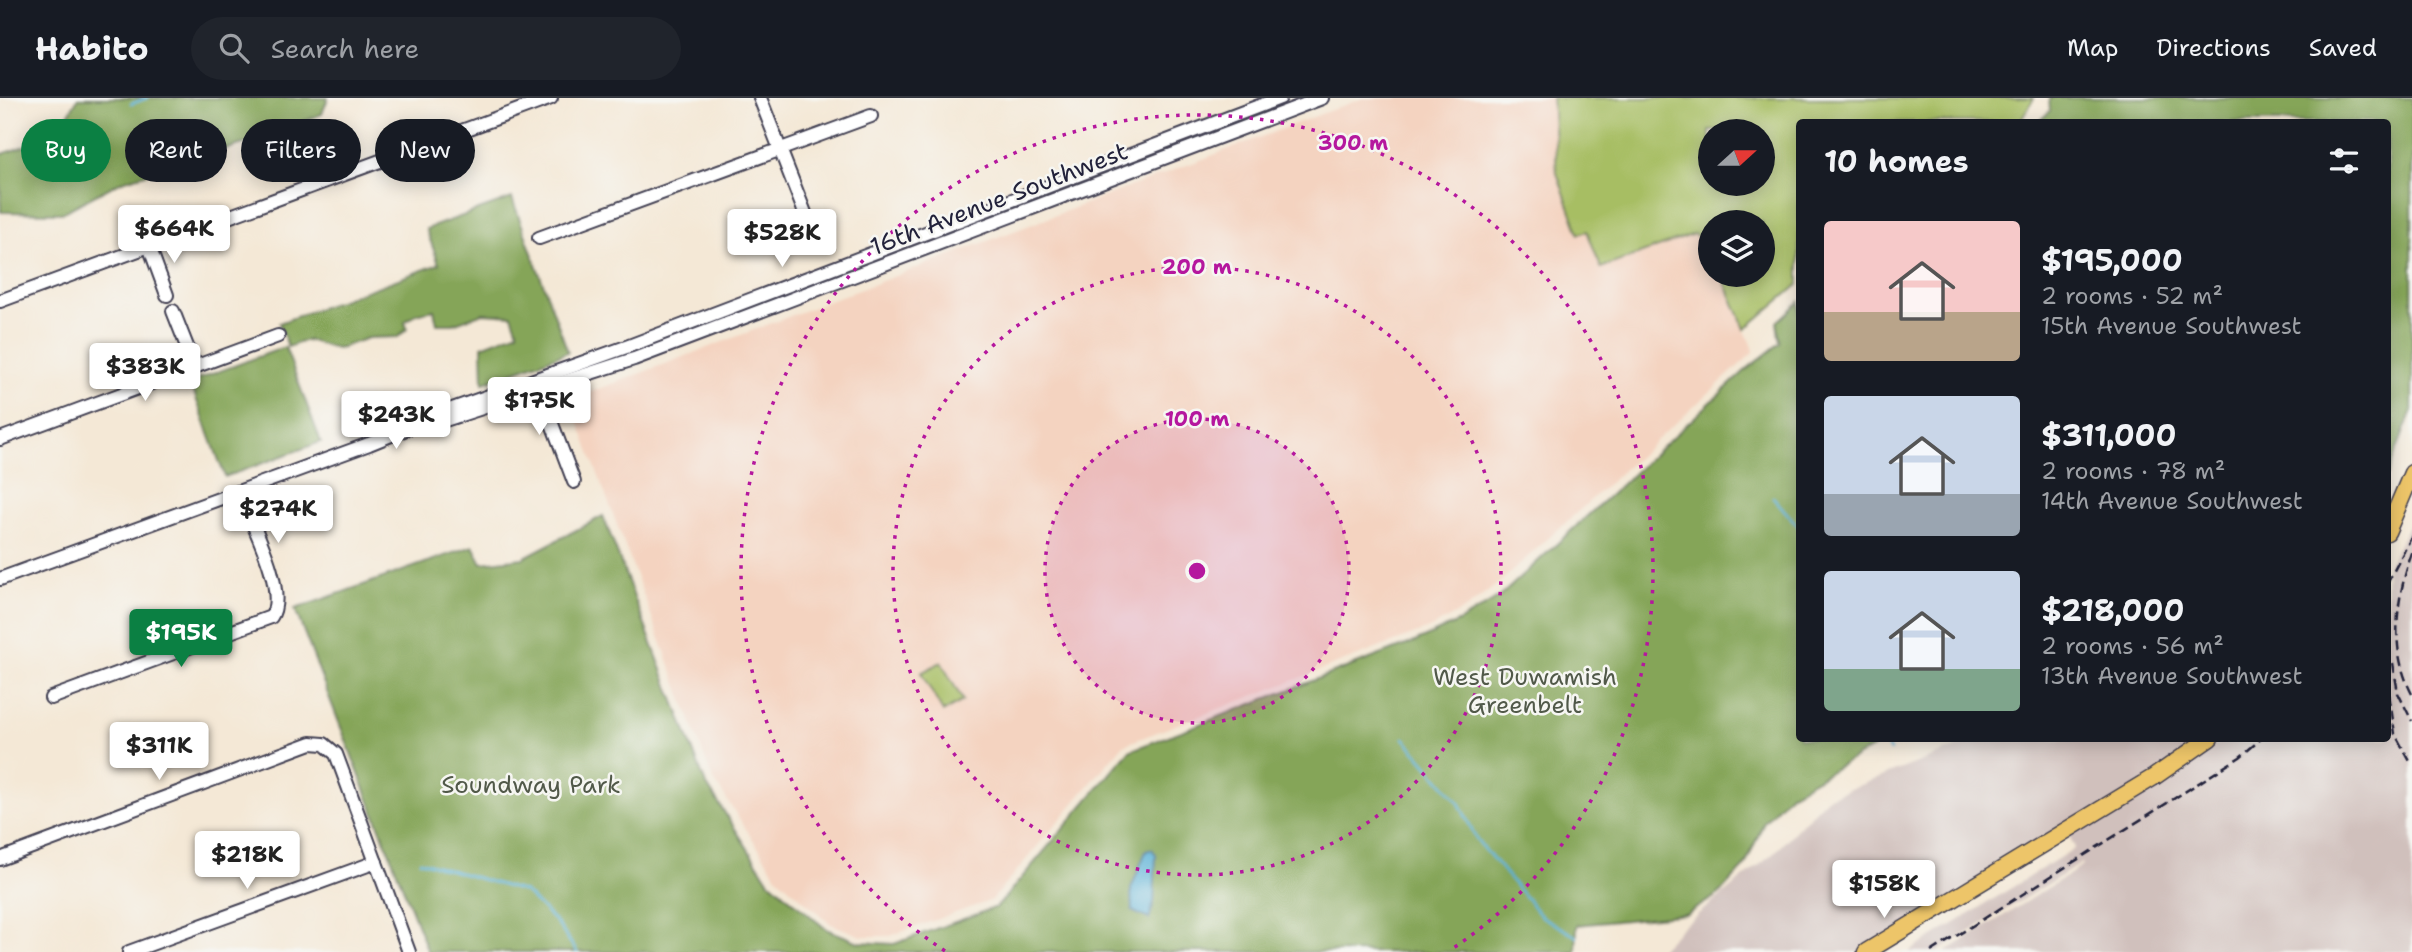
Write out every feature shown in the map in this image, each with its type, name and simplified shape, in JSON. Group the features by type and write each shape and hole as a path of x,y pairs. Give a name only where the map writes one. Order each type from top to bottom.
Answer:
{"main road":[{"path":"2391,522 2412,472"},
{"path":"1867,952 2154,777 2204,742"}],"street":[{"path":"0,301 551,98"},
{"path":"760,98 805,213"},
{"name":"16th Avenue Southwest","path":"537,385 1280,98"},
{"name":"16th Avenue Southwest","path":"0,579 239,492 411,427 416,422 647,354 1322,98"},
{"path":"539,238 870,116"},
{"path":"149,246 167,295"},
{"path":"173,311 195,367"},
{"path":"0,439 278,336"},
{"path":"537,385 574,482"},
{"path":"51,698 264,622 271,617 276,604 275,584 239,492"},
{"path":"0,859 311,743 324,744 336,754 409,952"},
{"path":"129,952 376,862"}],"shaded area":[{"path":"1363,98 1700,98 1702,119 1698,119 1698,196 1706,196 1702,210 1698,210 1695,234 1698,237 1698,287 1727,287 1754,352 1499,583 1467,608 1431,628 1123,745 992,900 890,936 862,936 831,924 778,878 712,777 570,400"},
{"path":"2412,518 2412,952 1945,952 2083,866 2082,863 1937,952 1909,952 2075,848 2064,825 1866,952 1657,952 1682,927 1772,855 1827,798 1970,742 2391,742 2391,558"}],"green space":[{"path":"78,98 328,98 322,114 309,119 241,119 241,145 227,149 227,119 125,119 125,180 62,213 1,212 0,155 21,147 21,182 111,182 111,119 66,119"},
{"path":"1552,98 2034,98 2022,119 1796,119 1796,286 1745,329 1727,287 1775,287 1775,210 1698,210 1698,238 1694,234 1601,268 1587,231 1579,234 1557,173"},
{"path":"2049,98 2412,98 2412,410 2391,465 2391,119 2041,119 2050,111"},
{"path":"512,198 568,352 483,383 482,346 518,332 512,315 483,313 453,324 437,324 434,310 416,314 405,322 407,329 398,337 368,338 337,349 307,340 288,347 279,323 439,264 426,229"},
{"path":"1796,305 1796,742 1883,742 1790,794 1764,822 1745,866 1719,894 1687,914 1577,925 1576,952 428,952 295,609 473,546 482,563 523,558 603,516 705,782 768,880 826,929 859,942 894,944 997,907 1129,751 1417,641 1460,621 1498,598 1747,369 1780,343 1777,322"},
{"path":"285,347 321,442 225,477 190,382"},
{"path":"941,662 963,701 943,712 921,673"}],"water":[{"path":"1152,849 1156,855 1154,902 1149,919 1132,911 1131,889 1146,851"}],"waterway":[{"path":"131,104 147,98"},
{"path":"1773,497 1796,524"},
{"path":"1404,738 1459,803 1477,840 1541,916 1577,937"},
{"path":"1885,742 1890,751"},
{"path":"420,861 525,892 556,922 577,952"}],"railway":[{"path":"2391,576 2412,536"},
{"path":"2412,553 2402,588 2397,624 2400,660 2412,694"},
{"path":"2393,663 2398,693 2412,721"},
{"path":"2391,707 2395,734 2412,765"},
{"path":"1931,952 2240,757 2257,742"}],"park label":[{"name":"West Duwamish Greenbelt","path":"1525,691"},
{"name":"Soundway Park","path":"531,785"}]}
